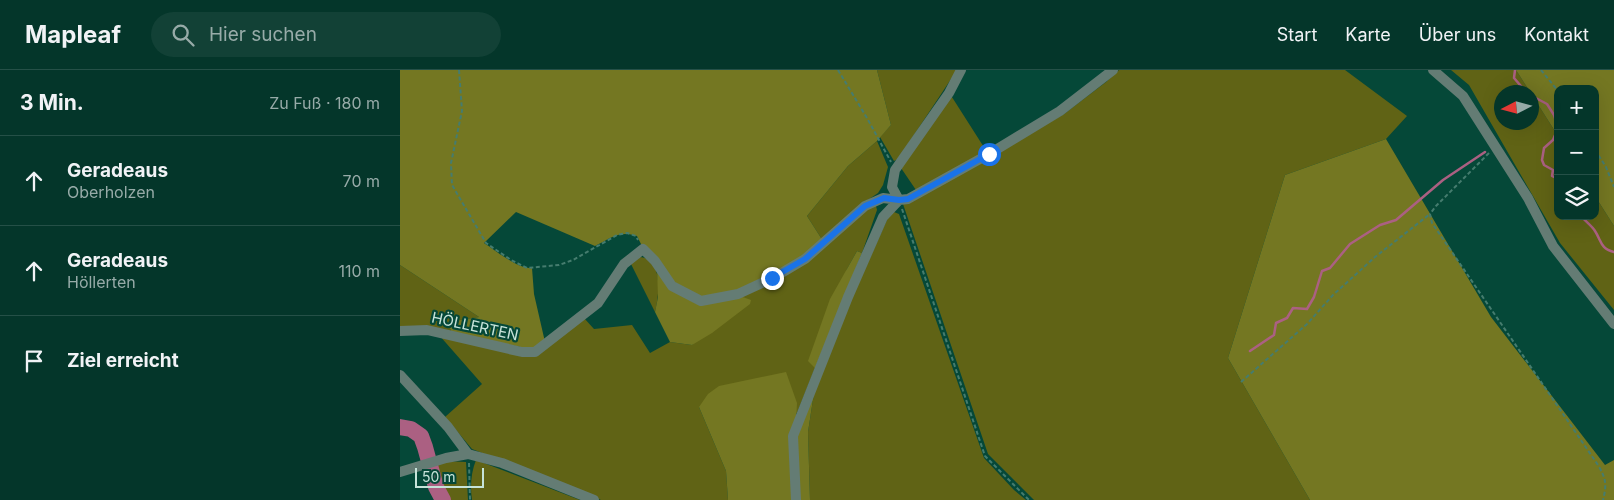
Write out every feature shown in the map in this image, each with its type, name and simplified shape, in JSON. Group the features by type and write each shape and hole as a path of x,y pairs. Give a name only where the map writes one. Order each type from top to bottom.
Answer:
{"street":[{"path":"899,200 892,187 895,170 949,93 961,70"},
{"path":"642,249 655,262 672,286 701,301 738,294 772,278 805,259 865,206 884,198 908,199 989,154 1060,111 1113,70"},
{"path":"1433,70 1463,96 1528,198 1553,246 1614,324"},
{"path":"796,500 794,436 844,306 883,217 899,200"},
{"name":"HÖLLERTEN","path":"400,331 426,330 522,352 535,352 598,303 624,264 642,249"},
{"path":"400,375 448,427 468,454"},
{"path":"400,472 468,454 502,463 594,500"}],"path":[{"path":"459,70 462,111 451,163 452,185 486,243 527,268 574,260 617,236 627,233 636,236 642,249"},
{"path":"838,70 868,118 895,170"},
{"path":"1541,70 1554,86"},
{"path":"1241,382 1307,324 1333,295 1375,257 1430,214 1496,146"},
{"path":"1599,156 1606,167 1614,187"},
{"path":"899,200 985,456 1029,500"},
{"path":"1430,214 1432,223 1598,465 1605,477 1606,488 1603,500"},
{"path":"468,454 470,500"}],"shaded area":[{"path":"400,70 877,70 891,125 877,141 848,166 807,216 823,241 804,257 738,292 701,299 673,286 643,248 637,236 620,234 595,246 516,212 484,243 514,263 532,268 534,294 545,342 535,350 452,333 447,322 479,317 400,265"},
{"path":"877,70 957,70 898,159 894,161 880,137 891,125"},
{"path":"1119,70 1345,70 1407,116 1386,139 1285,175 1228,358 1310,500 1034,500 988,454 903,204 1064,114"},
{"path":"1451,70 1516,70 1526,85 1494,85 1494,128 1469,85"},
{"path":"1516,70 1614,70 1614,226 1599,202 1599,85 1554,85 1554,130 1539,106 1539,85 1526,85"},
{"path":"950,94 987,152 916,190 901,168"},
{"path":"1539,106 1554,130 1554,220 1599,220 1599,202 1614,226 1614,310 1560,243 1495,130 1539,130"},
{"path":"1386,139 1491,317 1605,465 1614,460 1614,500 1310,500 1228,358 1285,175"},
{"path":"877,141 888,167 883,185 878,193 862,204 823,241 807,216 848,166"},
{"path":"869,206 876,206 877,210 862,253 857,251 847,269 815,368 797,413 699,407 726,471 728,500 601,500 472,449 445,417 482,384 439,335 527,356 584,318 594,329 632,325 650,353 670,342 692,345 740,296"},
{"path":"890,213 899,214 984,458 1026,500 810,500 808,432 814,393 851,300"},
{"path":"857,251 862,253 815,368 808,361 830,299"},
{"path":"639,257 647,259 653,264 656,271 658,297 655,312 630,262"},
{"path":"400,265 479,317 447,322 452,333 400,328"},
{"path":"657,269 702,303 740,296 751,300 750,304 712,333 692,345 670,342 655,312 658,297"},
{"path":"786,372 797,403 792,500 728,500 726,471 699,407 708,394 719,386"},
{"path":"814,393 808,432 810,500 800,500 797,434"},
{"path":"476,460 580,500 472,500 471,480"},
{"path":"444,461 466,462 468,500 445,500 427,474 426,468"}],"waterway":[{"path":"1515,70 1514,78 1520,85"},
{"path":"1539,100 1547,104 1554,115 1558,128 1553,140 1544,148 1542,160 1544,165 1553,170 1552,176 1554,177"},
{"path":"1250,351 1274,335 1276,323 1287,318 1293,308 1307,309 1314,297 1322,271 1330,268 1350,244 1380,225 1396,220 1443,180 1485,152"},
{"path":"1585,220 1594,229 1602,244 1614,252"},
{"path":"400,427 411,429 421,436 436,487 443,500"}],"route":[{"path":"772,278 805,259 865,206 884,198 908,199 989,154"}]}
